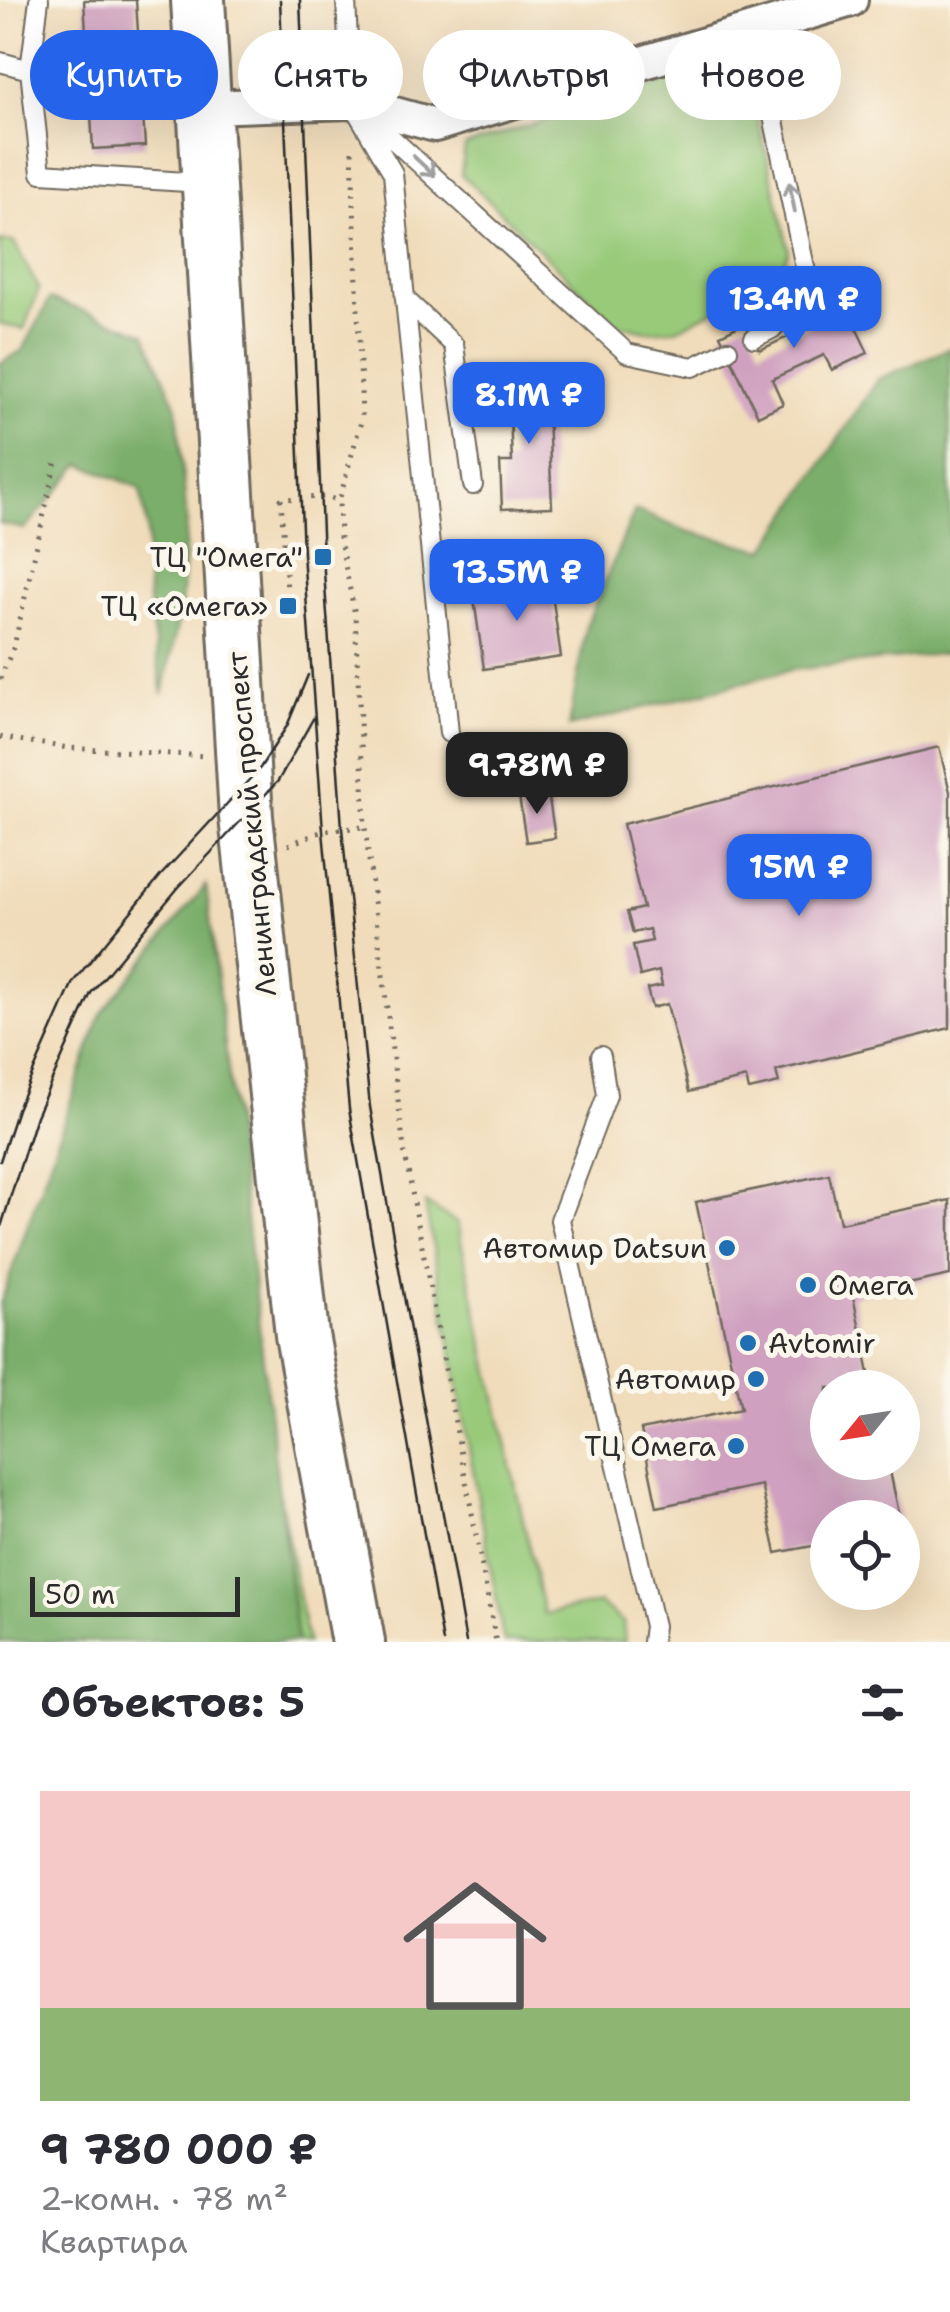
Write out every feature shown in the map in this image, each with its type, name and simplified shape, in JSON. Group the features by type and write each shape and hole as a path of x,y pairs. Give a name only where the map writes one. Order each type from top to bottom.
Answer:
{"main road":[{"name":"Ленинградский проспект","path":"198,0 200,30"},
{"name":"Ленинградский проспект","path":"205,120 250,862 302,1335 358,1642"}],"street":[{"path":"752,30 852,0"},
{"path":"403,117 435,126 665,56"}],"lane":[{"path":"36,30 40,0"},
{"path":"346,0 347,30"},
{"path":"0,62 30,70"},
{"path":"35,120 41,173 209,183"},
{"path":"362,120 394,173 449,734"},
{"path":"371,120 626,353 692,367 728,350"},
{"path":"754,338 772,330 809,286 775,120"},
{"path":"405,299 454,345 472,485"},
{"path":"602,1056 607,1095 560,1220 654,1626 652,1642"}],"path":[{"path":"351,120 362,418 339,501 340,540 355,615 365,826 404,1149 496,1642"},
{"path":"0,679 14,646 56,456"},
{"path":"288,606 281,499 328,497 339,501"},
{"path":"0,737 68,748 209,756"},
{"path":"285,846 323,831 365,826"}],"green space":[{"path":"665,82 665,120 758,120 789,250 778,279 676,329 646,331 616,324 461,174 465,146 547,120 645,120 645,89"},
{"path":"0,241 14,242 39,289 24,329 0,324"},
{"path":"50,299 145,333 177,407 187,522 181,607 163,694 148,601 147,527 140,488 81,464 25,529 0,524 0,363 23,350"},
{"path":"950,348 950,653 791,670 569,727 586,626 635,510 687,531 765,550 878,379"},
{"path":"206,885 297,1642 0,1642 0,1305 101,1014"},
{"path":"425,1203 457,1223 544,1614 599,1603 623,1622 625,1642 504,1642"},
{"path":"282,1506 307,1642 297,1642"}],"building":[{"path":"84,0 136,0 138,30 86,30"},
{"path":"91,120 143,120 145,146 93,149"},
{"path":"840,293 868,353 832,370 824,355 772,379 783,404 758,416 720,335 747,322 760,350 811,326 804,310"},
{"path":"546,369 552,507 502,509 500,462 512,462 510,414 519,413 517,371"},
{"path":"550,580 561,657 484,669 473,592"},
{"path":"939,747 950,792 950,1028 776,1071 779,1083 749,1090 746,1078 689,1092 667,1004 652,1008 647,989 662,986 659,971 640,976 633,945 652,941 649,929 633,933 627,912 643,908 623,824"},
{"path":"548,792 555,838 526,842 519,796"},
{"name":"Омега","path":"829,1174 840,1223 950,1200 950,1275 853,1296 868,1370 810,1370 810,1480 892,1480 896,1500 810,1500 810,1546 776,1553 761,1485 657,1507 641,1430 741,1409 696,1202"}],"tram line":[{"path":"280,0 303,553 349,1109 443,1642"},
{"path":"300,0 323,557 342,828 370,1107 466,1642"},
{"path":"0,1161 17,1109 73,982 162,874 260,768 287,726 308,675"},
{"path":"0,1230 36,1116 91,993 178,888 278,781 314,717"}],"place":[{"name":"ТЦ \"Омега\"","path":"323,557"},
{"name":"ТЦ «Омега»","path":"288,606"},
{"name":"Автомир Datsun","path":"727,1248"},
{"name":"Омега","path":"808,1285"},
{"name":"Avtomir","path":"748,1343"},
{"name":"Автомир","path":"756,1379"},
{"name":"ТЦ Омега","path":"736,1446"}]}
